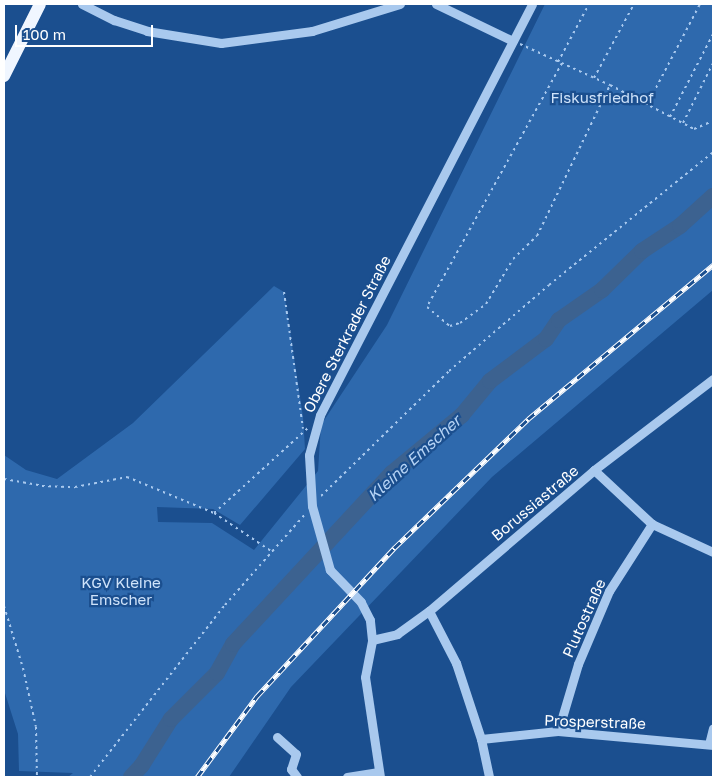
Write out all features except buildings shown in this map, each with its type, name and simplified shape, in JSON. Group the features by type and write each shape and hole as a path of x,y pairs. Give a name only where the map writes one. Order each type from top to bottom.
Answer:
{"main road":[{"path":"4,76 40,4"}],"street":[{"path":"82,4 114,20 147,31 221,43 312,31 400,4"},
{"path":"436,4 513,41"},
{"name":"Obere Sterkrader Straße","path":"380,774 365,678 372,640 370,620 361,602 330,570 315,520 312,506 309,455 314,426 532,4"},
{"name":"Borussiastraße","path":"372,640 397,634 429,611 594,470 713,379"},
{"path":"594,470 652,524 713,552"},
{"name":"Plutostraße","path":"558,732 578,664 609,591 652,524"},
{"path":"429,611 456,663 481,739 489,777"},
{"path":"711,744 713,728"},
{"name":"Prosperstraße","path":"481,739 558,732 711,744"},
{"path":"277,737 296,754 291,769 297,777"},
{"path":"347,777 380,774"}],"path":[{"path":"558,62 589,4"},
{"path":"594,78 634,4"},
{"path":"647,105 700,4"},
{"path":"670,117 713,34"},
{"path":"513,41 594,78 694,129 713,121"},
{"path":"562,63 427,307 450,326 460,323 486,304 513,259 537,236 610,86"},
{"path":"682,123 713,63"},
{"path":"90,777 271,551 312,506 448,372 549,285 713,152"},
{"path":"284,292 303,430"},
{"path":"214,513 303,430 314,426"},
{"path":"4,479 42,486 75,487 126,477 214,513 271,551"},
{"path":"4,606 23,668 36,727 36,777"}],"green space":[{"path":"545,4 713,4 713,290 492,477 291,687 229,777 68,777 73,773 19,771 18,734 4,690 4,455 26,470 57,479 133,423 274,286 284,292 303,417 305,449 240,525 213,509 157,507 158,522 212,523 254,550 318,471 321,425 387,325"}],"waterway":[{"name":"Kleine Emscher","path":"131,777 142,765 171,719 217,673 233,644 392,473 462,415 490,381 546,339 559,320 602,290 642,251 680,226 713,196"}],"railway":[{"path":"197,777 257,696 394,548 528,419 713,265"}],"park label":[{"name":"Fiskusfriedhof","path":"602,98"},
{"name":"KGV Kleine Emscher","path":"121,590"}]}
